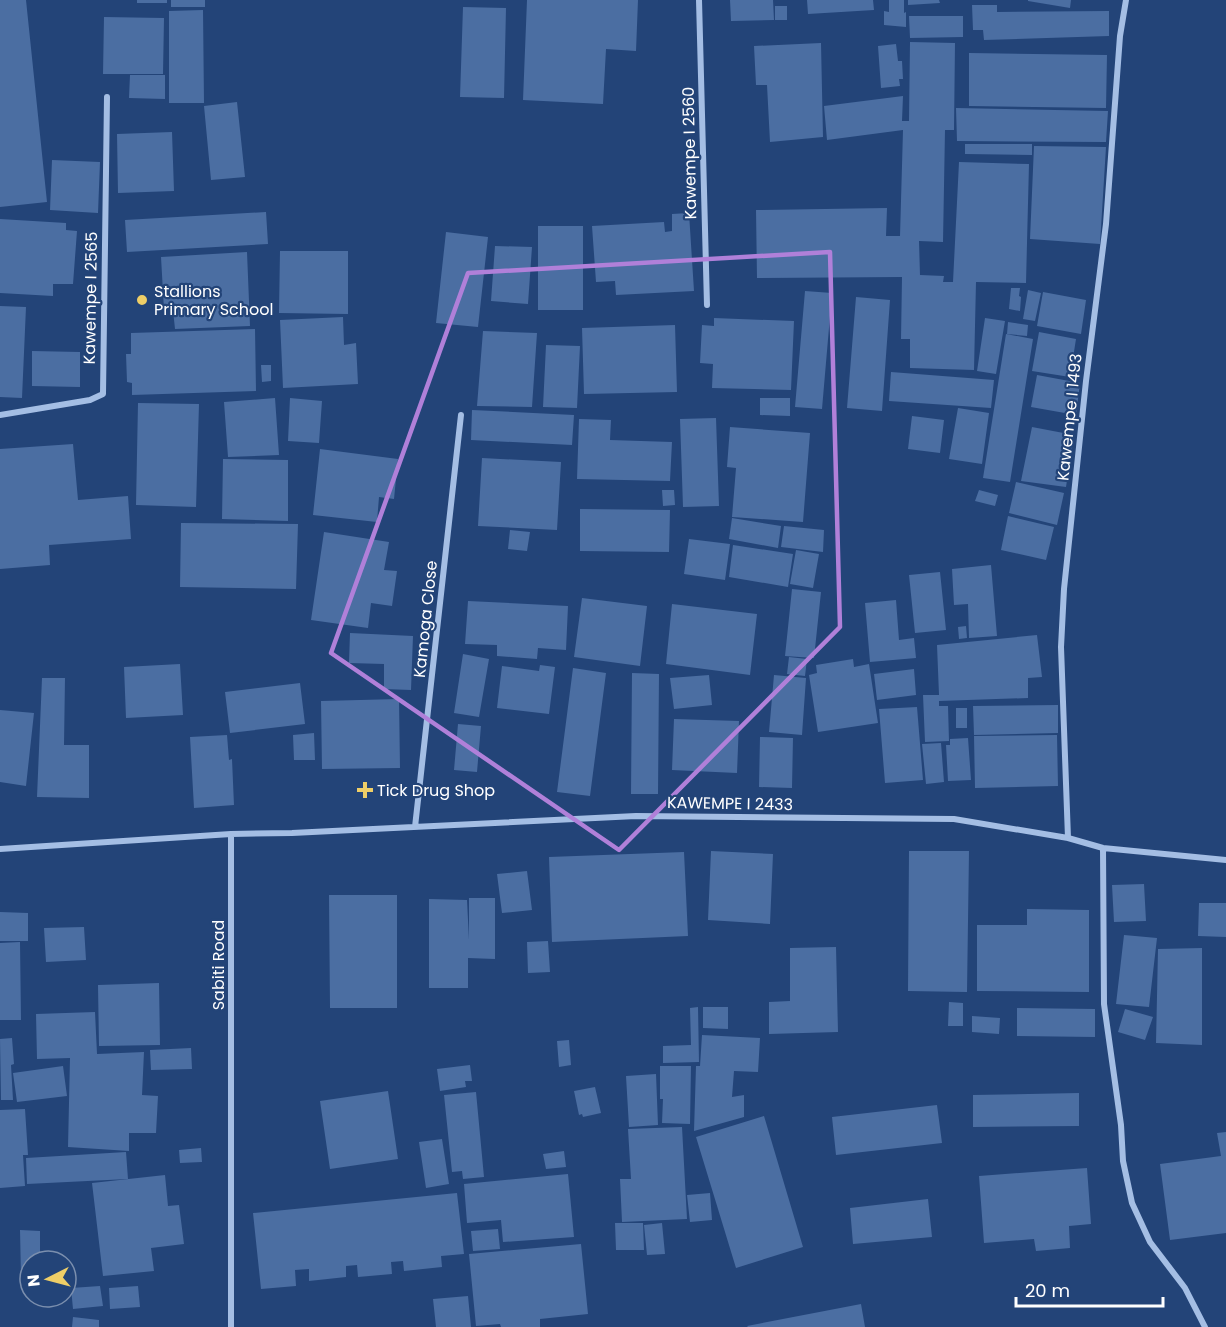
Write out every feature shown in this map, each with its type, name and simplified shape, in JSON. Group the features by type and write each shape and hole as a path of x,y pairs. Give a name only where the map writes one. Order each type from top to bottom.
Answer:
{"street":[{"name":"Kawempe I 2560","path":"699,0 706,305"},
{"name":"Kawempe I 1493","path":"1068,838 1061,647 1064,589 1086,381 1106,224 1120,36 1126,0"},
{"name":"Kawempe I 2565","path":"0,415 90,400 103,394 107,97"},
{"name":"Kamoga Close","path":"415,826 461,415"},
{"name":"KAWEMPE I 2433","path":"231,834 636,816 954,819 1068,838 1103,848 1226,860"},
{"path":"0,849 231,834"},
{"name":"Sabiti Road","path":"231,834 231,1327"},
{"path":"1103,848 1104,1004 1121,1125 1123,1161 1132,1203 1150,1242 1185,1288 1204,1327"}],"highlighted area":[{"path":"830,252 840,627 619,850 331,653 468,273"}],"building":[{"path":"0,0 26,0 47,202 0,207"},
{"path":"137,0 167,0 167,3 137,3"},
{"path":"171,0 205,0 205,7 171,7"},
{"path":"527,0 638,0 636,51 606,49 603,104 523,100"},
{"path":"730,0 773,0 774,20 731,21"},
{"path":"807,0 873,0 874,10 808,14"},
{"path":"889,0 904,0 906,27 884,25 884,11 889,12"},
{"path":"908,0 939,0 940,3 908,5"},
{"path":"1028,0 1071,0 1070,8"},
{"path":"972,5 997,5 997,12 1109,11 1109,36 984,40 983,30 973,30"},
{"path":"775,6 787,6 787,20 775,20"},
{"path":"463,7 506,8 504,98 460,97"},
{"path":"203,10 204,103 169,103 169,11"},
{"path":"909,16 963,16 963,37 910,38"},
{"path":"104,17 164,18 163,74 103,74"},
{"path":"910,42 955,43 954,130 945,130 943,242 919,241 920,275 944,276 943,282 953,282 959,162 1029,164 1026,283 976,282 974,370 910,368 910,339 901,339 902,277 757,278 756,210 887,208 886,236 900,236 903,130 827,140 824,106 903,96 902,121 909,121"},
{"path":"821,43 823,137 770,142 767,85 756,85 754,46"},
{"path":"896,44 898,61 902,61 903,79 899,79 900,86 881,88 878,46"},
{"path":"969,53 1107,55 1106,108 969,106"},
{"path":"130,75 165,75 165,99 129,98"},
{"path":"237,102 245,177 211,180 204,106"},
{"path":"956,108 1108,111 1106,142 957,141"},
{"path":"172,132 174,191 118,193 117,134"},
{"path":"965,144 1032,144 1032,155 965,154"},
{"path":"1034,146 1106,147 1100,244 1030,239"},
{"path":"52,160 100,162 98,213 50,210"},
{"path":"266,212 268,244 127,252 125,220"},
{"path":"689,213 694,291 616,295 615,281 596,282 592,226 664,222 665,232 672,231 672,214"},
{"path":"0,219 66,223 66,230 77,231 73,284 53,284 53,296 0,293"},
{"path":"538,226 583,226 583,310 538,310"},
{"path":"446,232 488,237 478,327 436,323"},
{"path":"495,246 532,247 528,304 491,301"},
{"path":"280,251 348,251 348,314 279,313"},
{"path":"247,252 250,326 175,329 173,310 164,310 161,257"},
{"path":"1011,288 1020,288 1020,311 1009,309"},
{"path":"1028,290 1041,293 1035,321 1023,319"},
{"path":"805,291 832,293 822,409 795,407"},
{"path":"1043,292 1086,300 1081,334 1037,326"},
{"path":"856,297 890,300 882,411 847,408"},
{"path":"0,306 26,307 22,398 0,397"},
{"path":"343,317 344,345 356,343 358,384 283,388 280,320"},
{"path":"714,318 794,321 791,390 712,388 713,364 700,363 702,325 714,326"},
{"path":"985,318 1005,321 996,374 977,371"},
{"path":"1008,322 1028,325 1027,336 1007,334"},
{"path":"675,325 677,392 584,394 582,328"},
{"path":"255,329 256,391 132,395 132,383 127,382 126,354 131,354 131,333"},
{"path":"483,331 537,333 532,407 477,406"},
{"path":"1039,332 1076,339 1070,377 1032,371"},
{"path":"1006,334 1033,339 1010,482 983,478"},
{"path":"546,345 580,346 577,408 543,407"},
{"path":"32,351 80,352 80,387 32,386"},
{"path":"261,365 271,365 271,381 262,382"},
{"path":"891,372 994,380 991,408 889,401"},
{"path":"1037,375 1080,383 1076,415 1031,407"},
{"path":"275,398 279,455 228,457 224,402"},
{"path":"290,398 322,401 319,443 288,441"},
{"path":"760,398 790,398 790,416 760,415"},
{"path":"138,403 199,404 196,507 136,505"},
{"path":"958,408 989,413 982,464 949,459"},
{"path":"472,410 574,415 572,445 471,440"},
{"path":"912,416 944,420 940,453 908,449"},
{"path":"716,418 719,506 683,507 680,419"},
{"path":"579,419 611,420 610,440 672,442 670,481 577,479"},
{"path":"730,427 810,433 803,522 732,517 736,468 727,467"},
{"path":"1032,427 1074,435 1066,487 1021,481"},
{"path":"73,444 78,500 128,496 131,539 49,545 50,565 0,569 0,449"},
{"path":"320,449 398,459 394,499 379,497 377,522 313,515"},
{"path":"482,458 561,462 557,530 478,526"},
{"path":"223,459 288,460 288,521 222,519"},
{"path":"1016,482 1064,493 1057,525 1009,513"},
{"path":"662,490 674,490 675,505 663,506"},
{"path":"979,490 998,495 995,506 975,501"},
{"path":"580,509 670,510 669,552 580,551"},
{"path":"1008,516 1054,527 1046,560 1001,550"},
{"path":"732,518 781,526 778,548 729,539"},
{"path":"181,523 298,524 296,589 180,587"},
{"path":"784,526 824,530 823,552 781,547"},
{"path":"510,530 530,532 527,551 508,549"},
{"path":"324,532 389,542 384,570 397,571 392,606 371,603 368,628 311,620"},
{"path":"689,539 730,544 725,580 684,574"},
{"path":"733,545 793,554 788,587 729,577"},
{"path":"796,550 819,554 813,588 790,584"},
{"path":"991,565 997,636 969,638 968,604 954,605 952,569"},
{"path":"940,572 946,630 915,633 909,575"},
{"path":"792,589 821,592 814,658 785,656"},
{"path":"582,598 647,606 640,666 574,657"},
{"path":"896,600 899,640 914,638 916,658 870,662 865,603"},
{"path":"468,601 568,606 566,650 538,648 537,659 497,656 497,645 465,644"},
{"path":"672,604 757,614 750,675 666,664"},
{"path":"966,626 967,638 959,639 958,627"},
{"path":"350,633 413,636 411,690 384,689 384,664 349,663"},
{"path":"1037,635 1042,677 1028,678 1028,698 939,701 939,706 948,706 949,741 925,742 923,695 939,695 937,645"},
{"path":"463,654 489,659 479,717 454,713"},
{"path":"789,657 807,659 805,676 787,674"},
{"path":"853,659 854,667 869,664 878,723 818,732 809,675 817,673 816,665"},
{"path":"180,664 183,715 126,718 124,667"},
{"path":"540,665 555,667 549,714 497,708 502,666 539,671"},
{"path":"573,668 606,673 590,796 557,792"},
{"path":"914,669 916,695 877,700 874,674"},
{"path":"632,673 659,674 658,794 631,794"},
{"path":"709,675 712,705 674,709 670,678"},
{"path":"774,675 806,678 802,735 769,732"},
{"path":"42,678 65,678 64,745 89,745 89,798 37,797"},
{"path":"300,683 305,724 230,733 225,692"},
{"path":"399,699 400,768 322,769 321,701"},
{"path":"1058,705 1058,733 974,735 973,706"},
{"path":"917,707 923,780 885,783 879,709"},
{"path":"956,708 967,708 967,728 956,728"},
{"path":"0,710 34,713 26,786 0,782"},
{"path":"674,719 739,721 737,773 672,770"},
{"path":"458,724 481,726 477,772 454,770"},
{"path":"314,733 315,760 294,760 293,735"},
{"path":"227,735 229,760 232,759 234,805 194,808 190,737"},
{"path":"1057,735 1058,786 975,788 974,736"},
{"path":"760,737 793,738 792,788 759,787"},
{"path":"968,738 971,780 948,781 946,745 950,745 950,739"},
{"path":"941,743 944,782 926,784 922,744"},
{"path":"711,851 773,854 770,924 708,920"},
{"path":"909,851 969,851 967,992 908,991"},
{"path":"684,852 688,936 552,942 549,857"},
{"path":"527,871 532,910 502,913 497,874"},
{"path":"1144,884 1146,921 1114,922 1112,885"},
{"path":"329,895 397,895 397,1008 330,1008"},
{"path":"469,898 495,898 495,959 468,958 468,988 429,988 429,899 467,900 469,940"},
{"path":"1199,903 1226,903 1226,937 1198,936"},
{"path":"1027,909 1089,910 1089,992 977,991 977,925 1027,925"},
{"path":"0,912 28,913 28,941 0,941"},
{"path":"84,927 86,960 46,962 44,928"},
{"path":"1124,935 1157,938 1149,1007 1116,1004"},
{"path":"548,941 550,972 528,973 527,942"},
{"path":"20,942 21,1020 0,1020 0,943"},
{"path":"836,947 838,1032 769,1034 769,1002 790,1001 790,948"},
{"path":"1202,948 1202,1045 1156,1043 1158,949"},
{"path":"159,983 160,1045 99,1046 98,985"},
{"path":"949,1002 963,1003 963,1026 948,1026"},
{"path":"698,1007 699,1062 663,1063 663,1046 691,1045 690,1008"},
{"path":"703,1007 728,1007 728,1029 703,1028"},
{"path":"1017,1008 1095,1009 1095,1037 1017,1036"},
{"path":"1125,1009 1153,1017 1145,1040 1118,1032"},
{"path":"95,1012 97,1054 144,1052 142,1095 158,1096 156,1133 129,1133 129,1151 68,1147 70,1058 37,1059 36,1014"},
{"path":"972,1016 1000,1018 999,1034 972,1032"},
{"path":"702,1035 760,1038 758,1072 734,1071 732,1097 744,1095 744,1117 694,1131 696,1066 700,1066"},
{"path":"12,1038 13,1100 1,1100 0,1039"},
{"path":"569,1040 571,1065 559,1067 557,1041"},
{"path":"191,1048 192,1069 151,1070 150,1050"},
{"path":"470,1065 472,1081 465,1081 466,1087 440,1091 437,1069"},
{"path":"63,1066 67,1096 17,1102 13,1073"},
{"path":"660,1066 691,1066 690,1124 662,1123 663,1099 660,1099"},
{"path":"656,1074 658,1125 629,1127 626,1076"},
{"path":"595,1087 601,1113 583,1117 582,1114 579,1115 574,1091"},
{"path":"388,1091 398,1159 330,1169 320,1101"},
{"path":"476,1092 484,1177 463,1179 462,1171 452,1172 444,1095"},
{"path":"1079,1093 1079,1126 973,1127 973,1095"},
{"path":"937,1105 942,1143 836,1155 832,1117"},
{"path":"25,1109 28,1155 23,1155 25,1186 0,1188 0,1110"},
{"path":"764,1116 803,1247 736,1268 696,1137"},
{"path":"682,1127 687,1219 622,1222 620,1179 631,1179 628,1129"},
{"path":"1226,1132 1226,1233 1170,1240 1160,1164 1221,1156 1217,1133"},
{"path":"442,1139 449,1184 426,1188 419,1142"},
{"path":"201,1148 202,1162 180,1163 179,1150"},
{"path":"564,1151 566,1167 546,1169 543,1154"},
{"path":"126,1152 128,1179 27,1184 26,1158"},
{"path":"1087,1168 1091,1224 1069,1226 1070,1248 1036,1251 1034,1239 984,1243 979,1176"},
{"path":"568,1174 574,1237 503,1242 501,1220 467,1223 464,1184"},
{"path":"165,1175 168,1206 179,1205 184,1244 151,1248 154,1271 103,1276 92,1183"},
{"path":"457,1193 464,1254 441,1256 442,1267 404,1271 403,1261 391,1262 392,1274 358,1277 357,1265 346,1266 346,1277 309,1281 309,1269 295,1270 296,1286 261,1289 253,1213"},
{"path":"710,1193 712,1220 690,1222 687,1195"},
{"path":"928,1199 932,1237 853,1244 850,1208"},
{"path":"615,1223 643,1223 644,1250 616,1250"},
{"path":"662,1223 665,1254 647,1255 644,1225"},
{"path":"498,1229 500,1249 473,1251 471,1231"},
{"path":"20,1230 40,1231 40,1249 20,1249"},
{"path":"581,1244 588,1314 540,1319 540,1327 501,1327 500,1324 476,1326 469,1254"},
{"path":"100,1286 103,1306 78,1308 78,1288"},
{"path":"138,1286 140,1307 110,1309 109,1288"},
{"path":"468,1296 471,1327 436,1327 433,1299"},
{"path":"861,1304 865,1327 747,1326"},
{"path":"73,1317 99,1320 99,1327 72,1327"}],"place":[{"name":"Stallions Primary School","path":"142,300"},
{"name":"Tick Drug Shop","path":"365,790"}]}
